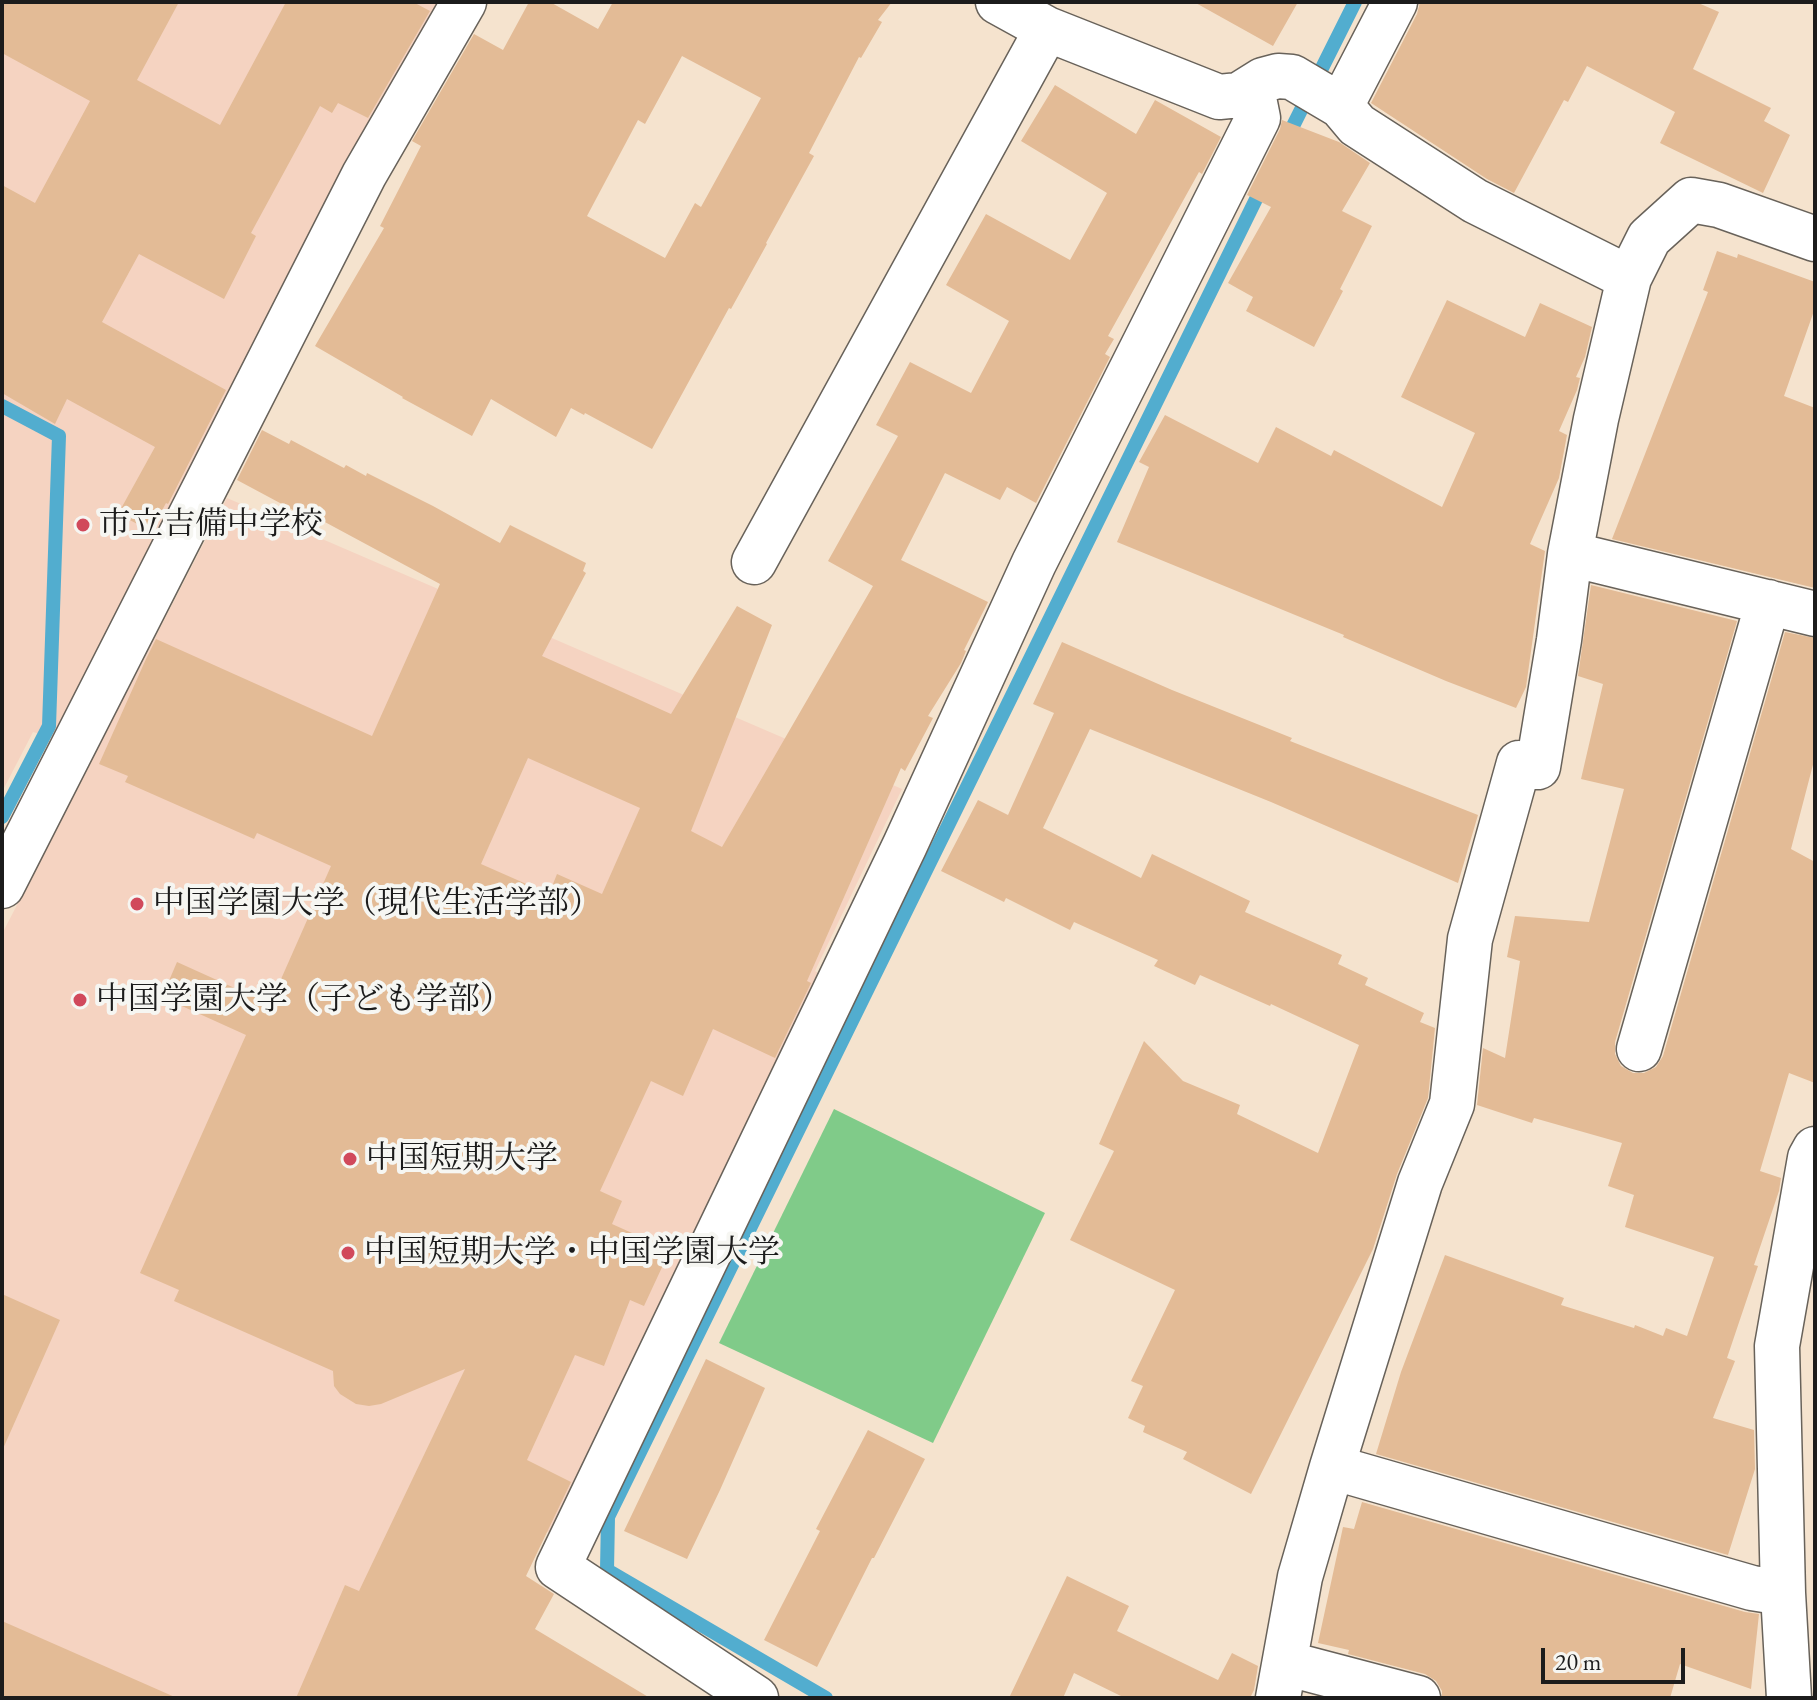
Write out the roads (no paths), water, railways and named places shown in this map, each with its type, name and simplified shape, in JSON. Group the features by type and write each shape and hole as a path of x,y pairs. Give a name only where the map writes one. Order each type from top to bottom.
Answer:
{"street":[{"path":"2,886 364,175 464,2"},
{"path":"998,2 1047,29 1219,97 1303,92 1475,201 1629,278"},
{"path":"756,1698 558,1567 905,845 1034,563 1258,118 1303,92 1395,2"},
{"path":"754,562 1047,29"},
{"path":"1418,1698 1282,1680 1300,1577 1332,1467 1420,1183 1452,1104 1470,939 1519,763 1538,767 1570,554 1596,419 1629,278 1649,238 1691,200 1719,205 1815,239"},
{"path":"1570,554 1815,614"},
{"path":"1639,1049 1768,602"},
{"path":"1789,1698 1783,1593 1777,1346 1810,1158 1815,1149"},
{"path":"1332,1467 1752,1588 1783,1593"}],"waterway":[{"path":"1285,142 1355,2"},
{"path":"826,1698 607,1570 608,1517 1263,185"},
{"path":"2,406 59,436 49,726 2,817"}],"place":[{"name":"市立吉備中学校","path":"83,525"},
{"name":"中国学園大学（現代生活学部）","path":"137,904"},
{"name":"中国学園大学（子ども学部）","path":"80,1000"},
{"name":"中国短期大学","path":"350,1159"},
{"name":"中国短期大学・中国学園大学","path":"348,1253"}]}
